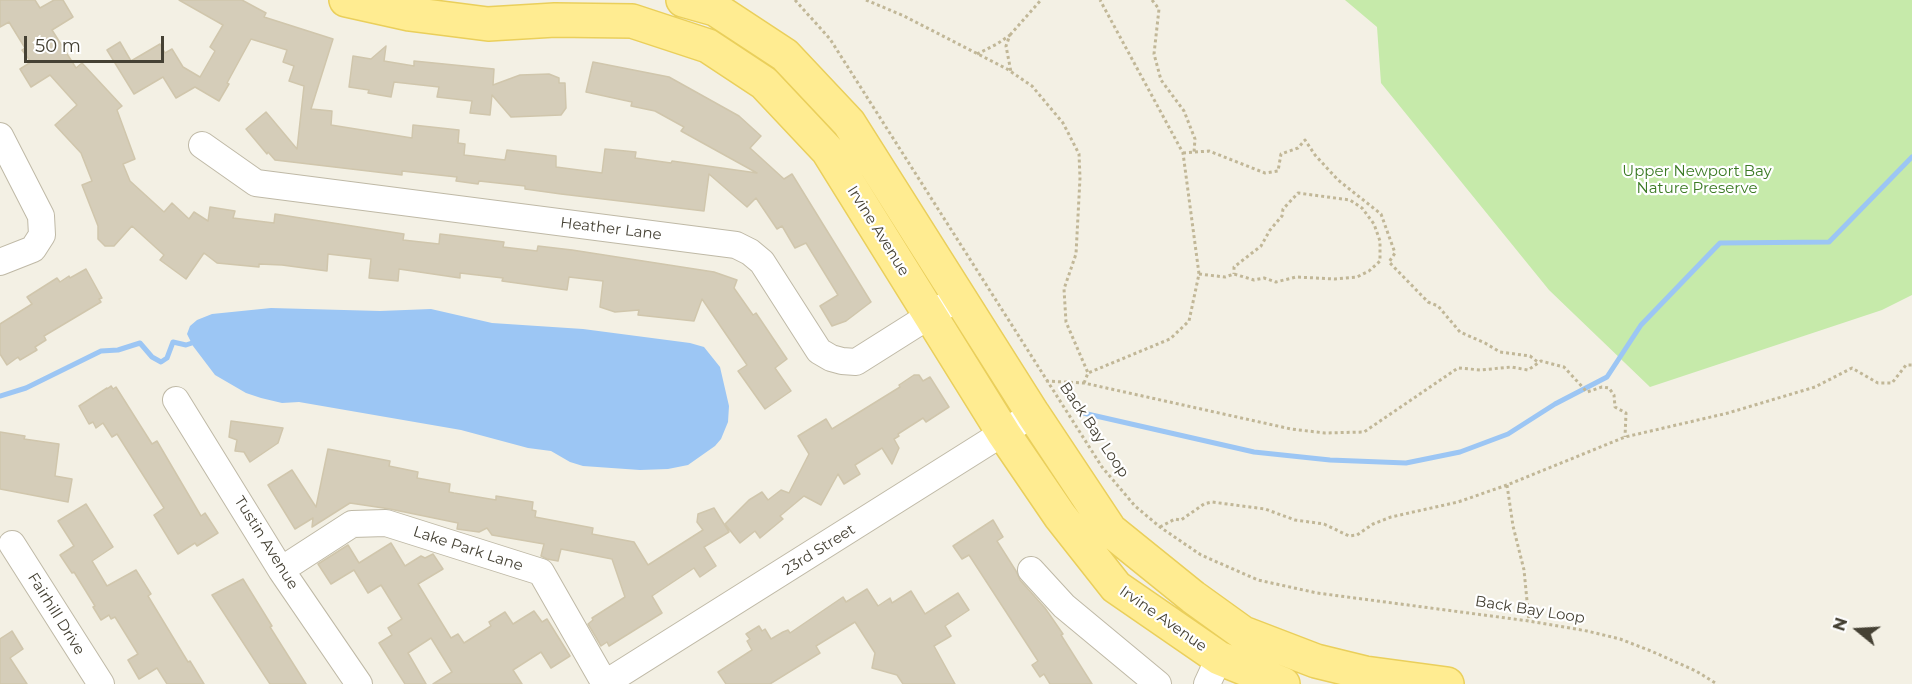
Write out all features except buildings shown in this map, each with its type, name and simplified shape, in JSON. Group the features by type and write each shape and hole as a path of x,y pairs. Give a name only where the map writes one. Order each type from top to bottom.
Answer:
{"main road":[{"name":"Irvine Avenue","path":"346,0 409,14 488,24 555,20 632,21 708,45 764,83 828,151 1004,434 1060,516 1116,587 1213,671 1284,684"},
{"path":"683,0 715,9 785,55 849,123 1033,414 1110,530 1192,597 1243,633 1326,663 1365,673 1447,684"}],"street":[{"path":"0,136 41,216 42,235 33,249 0,262"},
{"name":"Heather Lane","path":"201,145 256,183 736,246 750,252 762,262 819,351 842,362 856,362 959,297"},
{"name":"Tustin Avenue","path":"176,400 281,570 359,684"},
{"name":"23rd Street","path":"605,684 1033,414"},
{"name":"Lake Park Lane","path":"281,570 352,524 386,523 541,572 605,684"},
{"name":"Fairhill Drive","path":"12,544 100,684"},
{"path":"1031,570 1064,606 1158,684"}],"path":[{"name":"Back Bay Loop","path":"795,0 830,39 1102,467 1135,506 1160,527 1201,555 1258,580 1287,588 1529,621 1620,639 1696,671 1717,684"},
{"path":"866,0 904,16 1011,72 1032,86 1063,123 1079,154 1076,254 1064,289 1066,322 1088,373 1084,383"},
{"path":"977,54 1010,35 1041,0"},
{"path":"1088,373 1170,339 1189,321 1199,274 1183,153 1100,0"},
{"path":"1152,0 1159,9 1154,54 1161,80 1184,111 1195,139 1194,152"},
{"path":"1010,35 1006,45 1011,72"},
{"path":"1183,153 1209,151 1264,173 1278,171 1281,154 1298,147 1305,140 1315,155 1338,180 1381,214 1395,252 1389,262 1428,302 1438,306 1460,333 1500,352 1530,356 1539,363"},
{"path":"1199,274 1225,277 1234,274 1254,280 1264,278 1276,282 1296,276 1335,279 1357,277 1369,271 1380,261 1380,241 1374,224 1362,208 1350,200 1298,193 1282,209 1282,216 1270,230 1261,246 1234,267 1234,274"},
{"path":"1046,381 1084,383 1291,429 1325,433 1364,432 1458,368 1528,370 1541,361 1564,367 1587,392 1602,387 1609,388 1614,395 1615,407 1626,412 1625,436"},
{"path":"1160,527 1174,519 1181,520 1204,504 1212,502 1265,509 1295,520 1324,524 1349,536 1357,535 1373,524 1390,517 1458,502 1507,485 1625,436 1728,413 1815,387 1852,368 1878,383 1892,382 1906,365 1912,365"},
{"path":"1507,485 1513,526 1524,570 1529,621"}],"green space":[{"name":"Upper Newport Bay Nature Preserve","path":"1345,0 1912,0 1912,295 1882,310 1650,387 1549,290 1381,83 1377,27"}],"water":[{"path":"271,308 380,311 431,309 492,323 583,329 690,343 704,347 720,367 729,406 728,422 721,439 715,446 688,465 668,469 640,470 583,466 570,462 551,451 528,448 461,430 299,402 282,403 261,398 246,393 215,375 193,346 187,334 190,326 197,320 212,314"}],"waterway":[{"path":"1083,413 1254,452 1330,460 1406,463 1460,452 1508,434 1555,404 1607,377 1641,325 1720,243 1829,242 1912,157"},
{"path":"0,396 26,388 101,351 118,350 140,343 152,357 161,362 167,358 173,342 186,345 192,343"}]}
